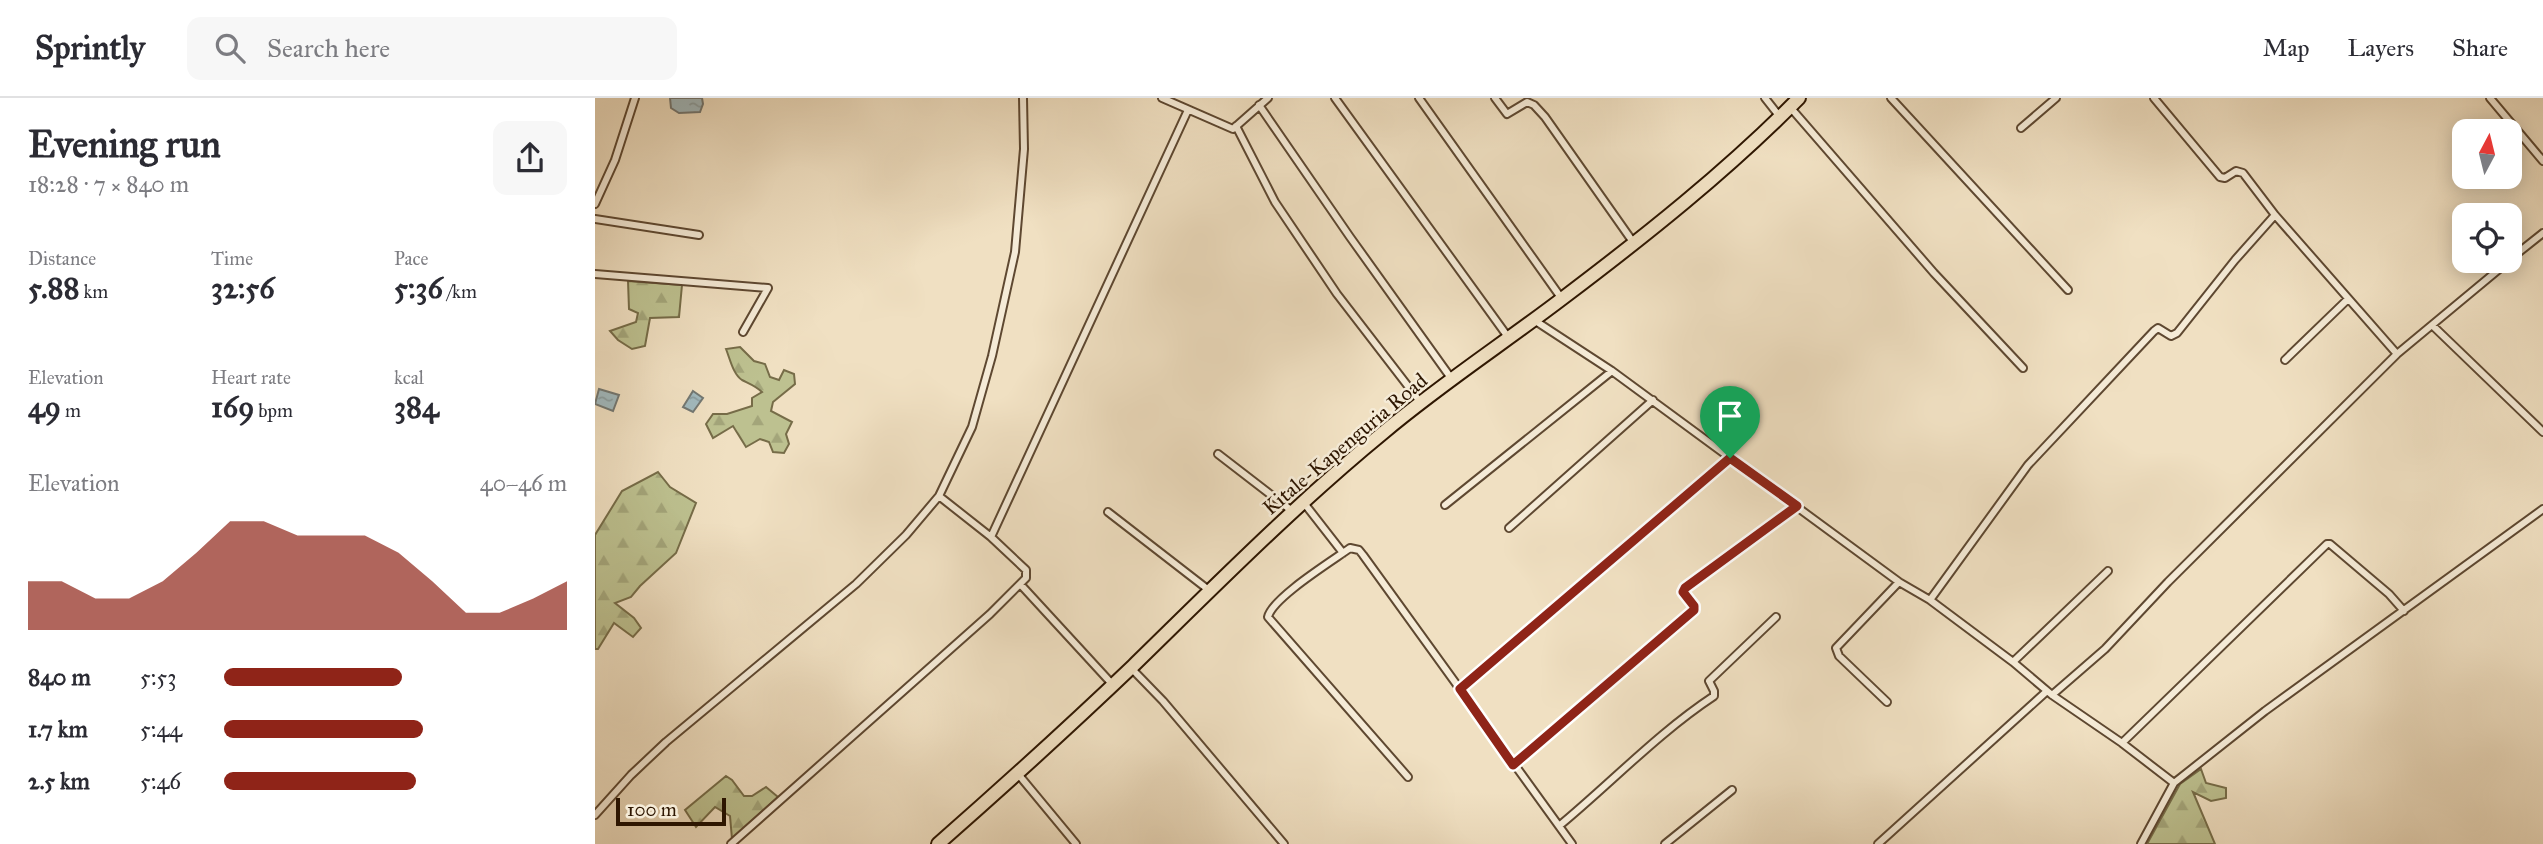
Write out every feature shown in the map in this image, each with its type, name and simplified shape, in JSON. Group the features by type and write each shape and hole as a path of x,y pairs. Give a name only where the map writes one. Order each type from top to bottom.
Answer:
{"highway":[{"name":"Kitale-Kapenguria Road","path":"938,844 1018,774 1210,591 1384,431 1633,243 1735,159 1794,103"}],"street":[{"path":"595,204 615,160 635,98"},
{"path":"595,815 666,742 856,584 906,535 939,496 972,427 992,356 1015,252 1024,149 1024,98"},
{"path":"1162,98 1233,129 1268,98"},
{"path":"1335,98 1508,337"},
{"path":"1419,98 1562,299"},
{"path":"1495,98 1507,114 1527,102 1534,105 1633,243"},
{"path":"1765,98 1780,117"},
{"path":"1891,98 2068,290"},
{"path":"2021,128 2056,98"},
{"path":"2154,98 2220,177 2224,178 2236,171 2243,173 2275,215 2396,354"},
{"path":"2490,98 2543,161"},
{"path":"1794,103 1934,273 2023,368"},
{"path":"1259,105 1452,379"},
{"path":"991,537 1188,110"},
{"path":"1236,127 1282,214 1337,294 1421,403"},
{"path":"1930,600 2028,465 2154,331 2163,328 2171,336 2177,333 2275,215"},
{"path":"595,219 699,235"},
{"path":"2522,250 2543,233"},
{"path":"1878,844 2049,693 2105,649 2168,582 2396,354 2495,273"},
{"path":"595,274 768,288 743,332"},
{"path":"2285,360 2348,299"},
{"path":"1532,319 1612,371 1899,582 1930,600 2013,662 2049,693 2174,783"},
{"path":"2432,325 2543,432"},
{"path":"1445,505 1612,371"},
{"path":"1509,528 1653,400"},
{"path":"1218,454 1299,508 1343,553"},
{"path":"1460,689 1730,458"},
{"path":"731,844 1026,578 1026,570 991,537 939,496"},
{"path":"1513,765 1694,610 1683,592 1685,588 1797,506"},
{"path":"2141,844 2174,783 2265,711 2543,509"},
{"path":"1108,512 1210,591"},
{"path":"2122,743 2326,544 2330,544 2389,594 2404,611"},
{"path":"1408,777 1268,617 1269,611 1292,589 1350,548 1355,548 1363,555 1572,844"},
{"path":"2013,662 2108,571"},
{"path":"1887,702 1839,656 1836,648 1899,582"},
{"path":"1021,585 1113,685"},
{"path":"1559,827 1615,780 1654,741 1714,696 1709,681 1776,617"},
{"path":"1131,668 1163,701 1285,844"},
{"path":"1018,774 1076,844"},
{"path":"1665,844 1731,790"}],"green space":[{"path":"628,281 682,285 679,317 650,318 645,346 632,349 610,331 636,322 638,313 629,309"},
{"path":"740,347 754,361 765,364 770,377 779,380 784,370 794,374 795,384 773,402 771,411 792,422 786,434 789,444 784,453 773,452 769,442 760,439 746,447 733,426 713,438 706,424 713,414 727,414 752,406 752,398 762,392 742,380 734,370 726,349"},
{"path":"658,472 670,487 696,503 676,553 631,597 615,603 634,618 641,628 633,637 614,623 598,649 595,649 595,535 622,491"},
{"path":"2201,769 2206,783 2226,788 2226,798 2211,801 2193,792 2215,844 2147,844 2180,784"},
{"path":"726,776 744,796 752,796 766,787 778,797 732,839 730,816 715,807 696,827 685,810"}],"water":[{"path":"670,98 702,98 703,104 700,112 679,113 671,108"},
{"path":"599,389 619,395 613,411 595,404"},
{"path":"693,391 703,398 693,412 683,407"}],"route":[{"path":"1730,458 1797,506 1685,588 1683,592 1694,610 1513,765 1460,689 1730,458"}]}
